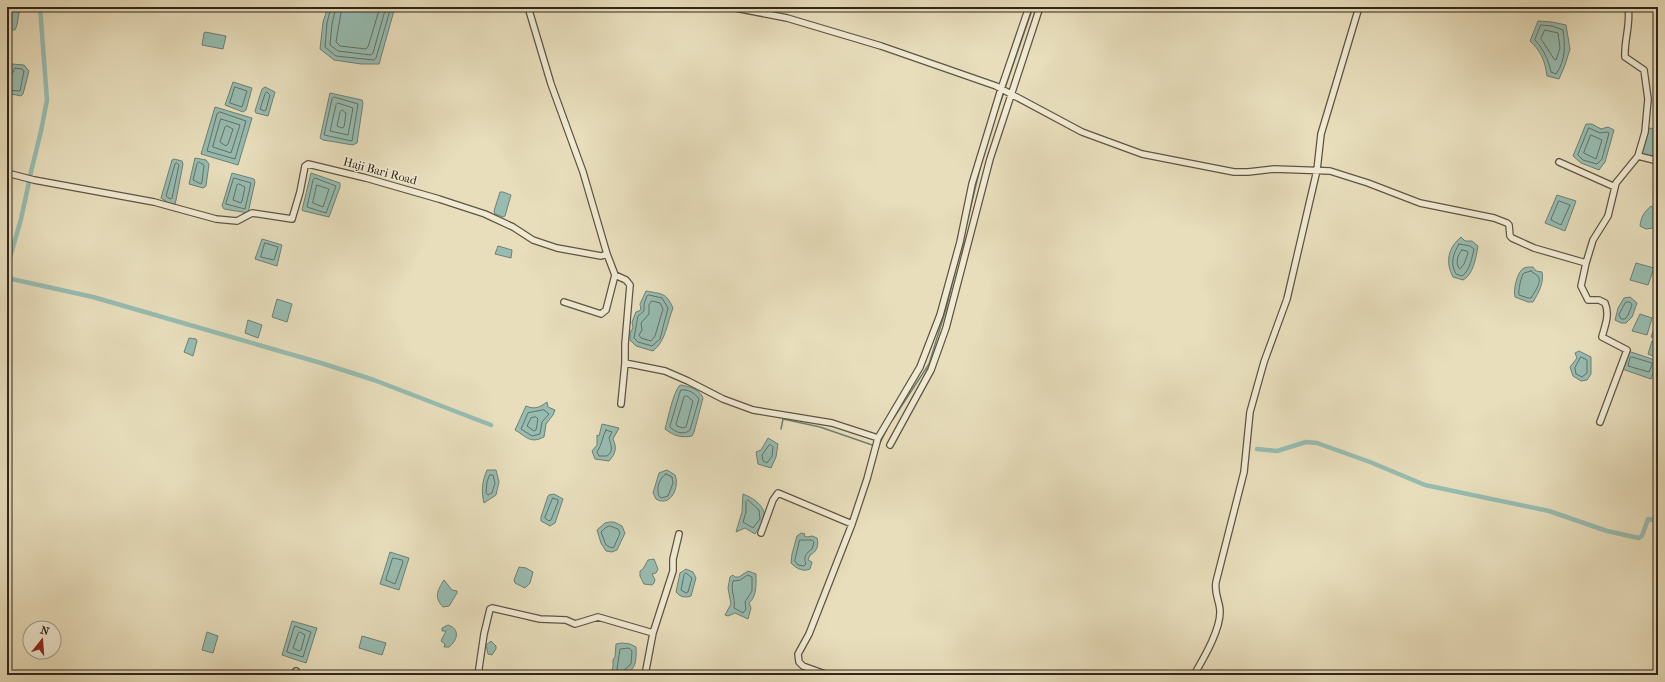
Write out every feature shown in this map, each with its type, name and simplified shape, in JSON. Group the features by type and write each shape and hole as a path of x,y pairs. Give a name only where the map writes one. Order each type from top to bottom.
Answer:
{"street":[{"path":"528,7 551,84 583,172 615,276 604,313 601,314 564,302"},
{"path":"730,7 787,18 881,46 996,86 1082,132 1142,154 1234,172 1248,172 1274,168 1330,172 1349,177 1420,203 1507,222 1509,225 1510,236 1512,238 1534,248 1586,263"},
{"path":"890,445 931,370 946,328 1006,91 1029,7"},
{"path":"828,675 803,666 799,662 798,654 809,634 852,524 867,479 877,439 920,367 940,315 960,242 972,184 1006,91 1040,7"},
{"path":"1194,675 1219,623 1220,612 1215,591 1216,582 1244,472 1250,412 1264,362 1287,299 1317,170 1321,134 1359,7"},
{"path":"1600,422 1626,350 1602,337 1608,316 1606,304 1599,300 1588,300 1582,290 1586,263 1593,240 1608,216 1618,180 1638,156 1645,132 1648,99 1647,85 1643,68 1625,57 1624,47 1628,7"},
{"path":"1638,156 1658,161"},
{"path":"1559,162 1615,187"},
{"name":"Haji Bari Road","path":"7,173 34,180 147,200 216,219 237,221 252,213 292,219 300,192 305,166 308,164 419,193 485,214 513,227 533,240 557,248 601,256 607,254"},
{"path":"615,276 626,280 630,285 624,344 626,363 621,404"},
{"path":"626,363 665,372 688,380 723,399 753,410 832,423 877,439"},
{"path":"761,533 773,500 778,493 852,524"},
{"path":"645,675 653,633 673,571 673,559 679,534"},
{"path":"478,675 484,634 490,609 492,608 540,619 566,620 575,624 598,617 653,633"}],"water":[{"path":"7,7 20,7 15,30 7,30"},
{"path":"328,7 395,7 379,64 361,64 334,60 320,49 323,22"},
{"path":"1538,21 1566,25 1570,49 1559,79 1547,76 1542,57 1530,41"},
{"path":"205,32 226,36 223,49 202,45"},
{"path":"12,64 24,65 29,71 23,94 21,96 7,93 7,77"},
{"path":"233,82 252,88 246,110 243,112 225,105"},
{"path":"265,87 275,92 268,116 256,113 255,111 262,89"},
{"path":"330,93 362,100 363,103 357,143 353,145 323,140 320,138"},
{"path":"215,107 252,118 238,165 201,154"},
{"path":"1586,124 1592,124 1601,129 1608,127 1614,130 1605,162 1599,170 1581,163 1573,156"},
{"path":"1647,128 1658,129 1658,159 1642,153"},
{"path":"195,158 206,160 209,164 206,186 203,188 189,184"},
{"path":"172,160 182,161 183,164 175,204 170,204 161,198"},
{"path":"232,173 254,179 255,182 248,213 224,209 222,206"},
{"path":"311,173 340,183 340,187 329,217 302,210"},
{"path":"500,192 511,195 505,216 503,217 495,214 494,211"},
{"path":"1557,195 1576,201 1565,231 1545,223"},
{"path":"1651,206 1658,211 1658,223 1653,228 1646,229 1640,226 1640,223 1646,210"},
{"path":"1461,237 1465,241 1472,241 1478,246 1472,270 1463,280 1453,277 1449,266 1449,256 1453,246"},
{"path":"262,239 282,245 277,266 255,259"},
{"path":"498,246 512,250 511,258 495,254"},
{"path":"1636,263 1654,268 1648,285 1630,280"},
{"path":"1526,267 1533,267 1536,271 1542,272 1542,284 1533,302 1528,302 1515,297 1515,286 1519,273"},
{"path":"646,291 659,293 665,296 673,308 661,342 653,351 636,346 630,340 630,333 633,328 632,322 636,312 641,310 640,304"},
{"path":"1630,297 1637,303 1632,317 1626,323 1621,323 1615,320 1618,308 1624,298"},
{"path":"277,299 292,304 287,322 272,317"},
{"path":"1640,314 1652,318 1647,335 1632,331"},
{"path":"248,320 262,325 258,338 245,333"},
{"path":"1658,321 1658,339 1651,337"},
{"path":"189,338 196,339 197,341 193,356 184,352"},
{"path":"1652,341 1658,343 1658,358 1648,354"},
{"path":"1579,351 1591,357 1591,374 1587,380 1581,381 1573,376 1570,367 1577,358 1575,353"},
{"path":"1628,351 1658,361 1651,379 1622,369"},
{"path":"680,385 693,388 699,392 703,398 692,436 678,436 665,429 673,399 677,388"},
{"path":"547,402 548,407 555,410 546,424 544,437 532,440 515,430 526,406 532,408"},
{"path":"602,424 619,428 613,439 615,448 609,461 595,459 592,451 597,445 597,435 599,436"},
{"path":"768,438 778,444 776,457 771,468 758,464 756,452 761,450"},
{"path":"487,470 496,470 499,482 496,495 484,503 482,486"},
{"path":"667,470 675,475 676,485 670,498 666,501 661,501 656,499 653,493 659,473"},
{"path":"554,494 563,499 555,523 550,526 541,521 541,517 548,496"},
{"path":"743,494 755,500 763,511 764,520 755,534 745,528 736,532 742,512"},
{"path":"614,522 622,526 625,533 617,550 612,552 606,551 601,543 597,530 605,523"},
{"path":"801,533 805,534 804,536 807,537 812,536 817,538 818,541 816,550 810,555 808,560 812,562 810,569 807,570 800,569 791,563 797,536"},
{"path":"390,552 409,558 399,590 380,584"},
{"path":"654,559 658,569 656,573 652,574 655,580 654,583 652,585 644,584 640,576 640,571 643,569 648,560"},
{"path":"519,567 526,568 533,572 530,583 525,588 515,583 514,580"},
{"path":"686,569 693,572 696,578 691,596 685,597 676,592 680,573"},
{"path":"748,571 756,574 756,590 752,600 749,603 751,608 748,619 735,613 728,616 725,615 731,604 728,588 730,577 733,575 735,577 739,577"},
{"path":"444,580 452,590 457,591 457,593 449,606 443,607 438,600 438,594"},
{"path":"292,621 317,628 306,663 282,655"},
{"path":"448,625 455,629 456,638 449,647 444,647 445,644 441,641 446,631 442,631 442,628"},
{"path":"207,632 218,636 213,653 202,650"},
{"path":"362,636 386,643 382,655 359,648"},
{"path":"491,641 496,646 496,649 492,655 488,654 486,645"},
{"path":"616,644 630,644 636,647 635,664 630,671 626,673 613,675 611,673 613,660 615,657"}],"waterway":[{"path":"30,176 47,100 40,7"},
{"path":"1005,88 1033,7"},
{"path":"998,109 1004,92"},
{"path":"893,419 929,364 946,309 982,160"},
{"path":"7,268 21,219 29,182"},
{"path":"7,278 93,297 321,363 374,380 491,425"},
{"path":"781,429 783,419 820,427 878,447 887,429"},
{"path":"1257,449 1277,451 1306,442 1317,443 1370,462 1425,485 1549,511 1607,531 1639,538 1642,536 1648,519 1658,521"}]}
